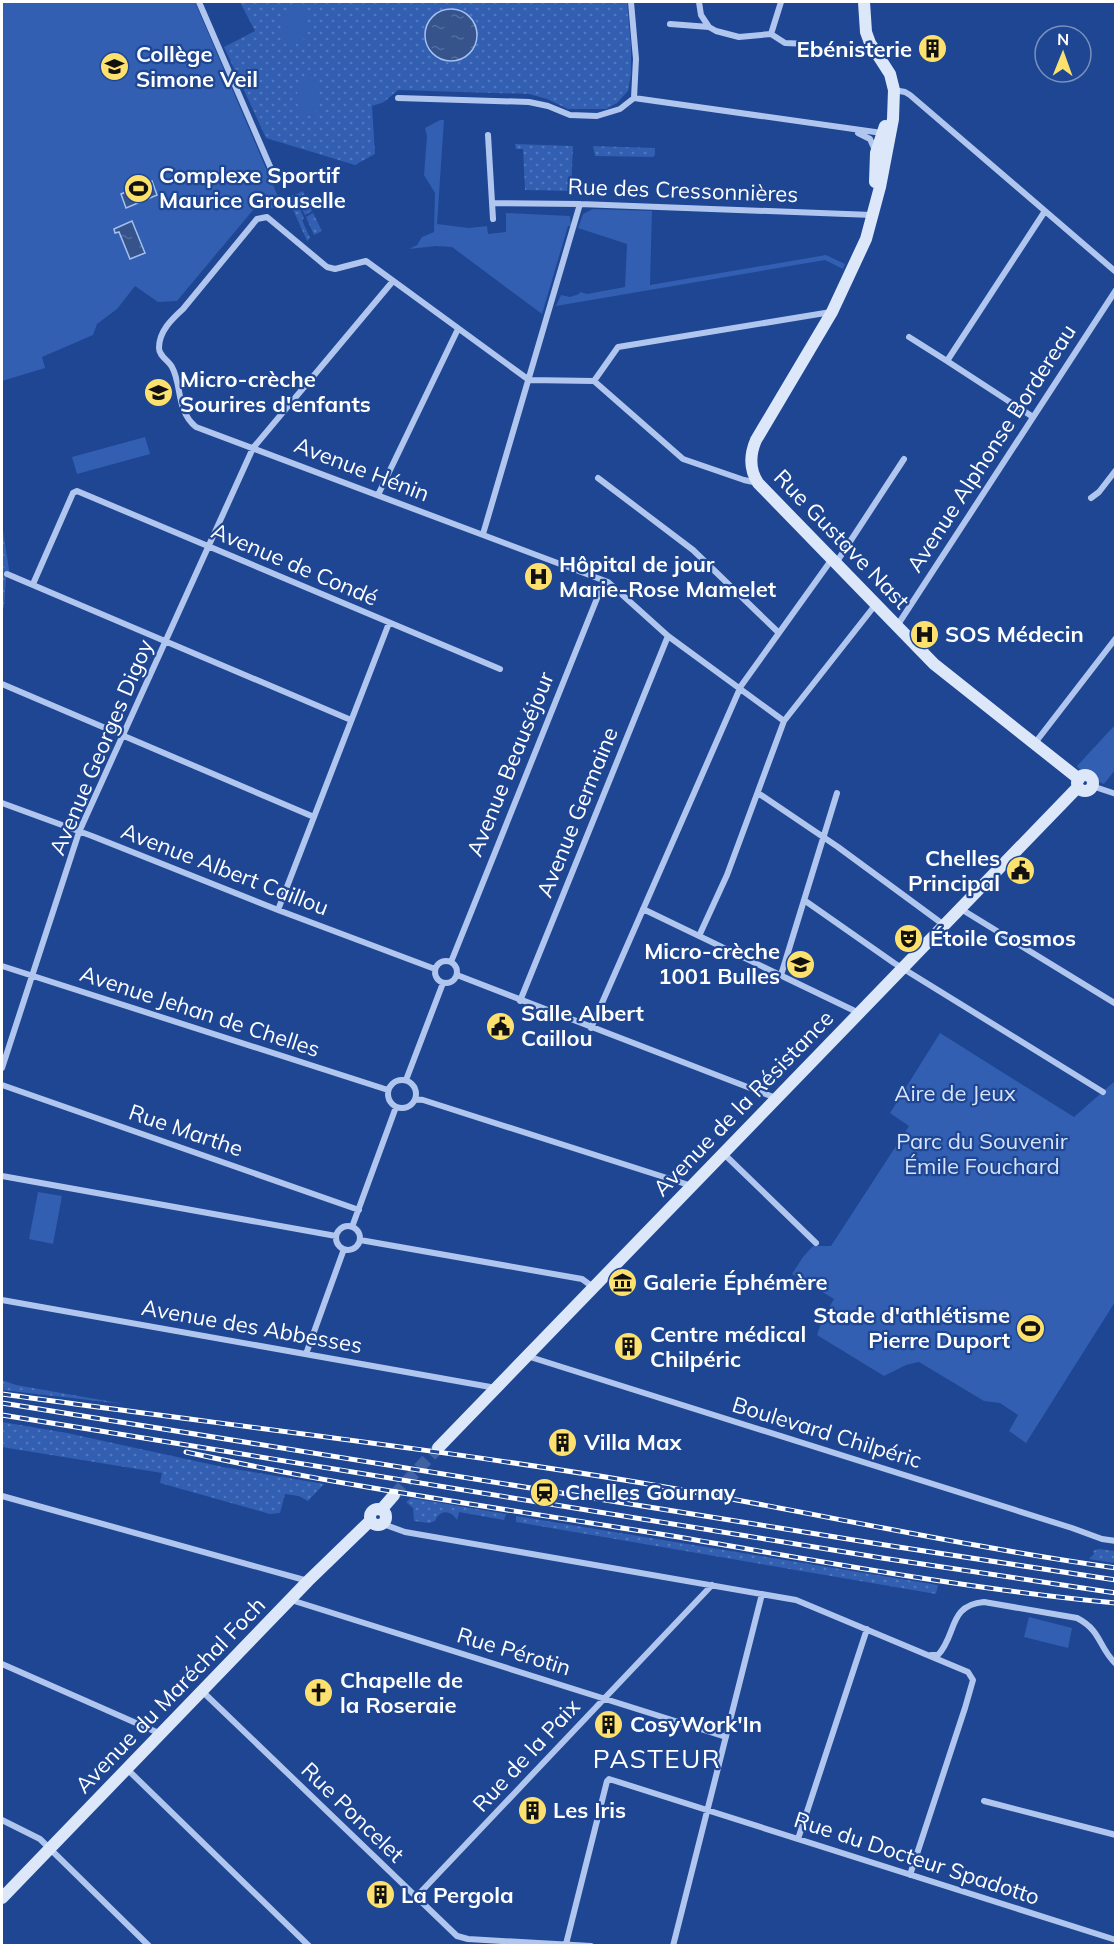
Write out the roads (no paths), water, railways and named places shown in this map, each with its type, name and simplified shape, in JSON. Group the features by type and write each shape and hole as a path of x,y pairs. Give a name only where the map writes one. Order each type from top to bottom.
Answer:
{"street":[{"path":"199,2 272,171"},
{"path":"631,2 635,49 634,98"},
{"path":"699,2 702,15 709,27"},
{"path":"771,34 781,2"},
{"path":"864,2 866,32 875,52 890,74 894,96 905,92 910,95 1116,272"},
{"path":"670,24 709,27 739,37 771,34 785,43 808,44"},
{"name":"Rue Gustave Nast","path":"873,209 876,153 894,96"},
{"name":"Rue Gustave Nast","path":"894,96 893,119 879,187 862,249 832,312 756,440 752,451 752,471 758,483 934,664 1079,783"},
{"path":"399,98 529,102 548,106 570,115 597,116 620,109 634,98 882,133"},
{"path":"846,129 865,135 872,142 876,153"},
{"name":"Rue Gustave Nast","path":"879,187 880,162 885,140 882,133"},
{"path":"488,135 494,219"},
{"name":"Rue des Cressonnières","path":"492,203 873,209"},
{"path":"483,534 580,204"},
{"path":"947,361 1045,212"},
{"name":"Avenue Hénin","path":"393,281 366,261 335,269 324,265 267,218 260,218 165,329 159,347 161,354 173,369 180,400 191,423 196,427 604,581 668,636 784,722"},
{"path":"393,281 529,380 594,381 683,459 758,483"},
{"name":"Avenue Georges Digoy","path":"2,1068 79,832 253,448 393,281"},
{"name":"Avenue Alphonse Bordereau","path":"897,626 1116,290"},
{"path":"594,381 618,347 832,312"},
{"path":"378,495 458,329"},
{"path":"909,337 1033,417"},
{"path":"591,1028 740,689 834,561 904,459"},
{"path":"1091,498 1099,492 1116,470"},
{"path":"598,478 693,550 779,633"},
{"name":"Avenue de Condé","path":"33,584 73,494 77,491 500,669"},
{"path":"8,574 351,720"},
{"name":"Avenue Beauséjour","path":"451,962 604,581"},
{"path":"699,936 727,874 784,722 876,604"},
{"path":"278,910 389,623"},
{"name":"Avenue Germaine","path":"520,1001 668,636"},
{"path":"1034,744 1116,638"},
{"path":"2,684 314,817"},
{"path":"1079,783 1084,791 1089,790 1092,786 1116,794"},
{"name":"Avenue de la Résistance","path":"438,1448 961,909 1079,783"},
{"path":"781,975 837,793"},
{"path":"758,794 823,837 944,925"},
{"name":"Avenue Albert Caillou","path":"2,803 435,969"},
{"path":"804,900 903,968 1103,1092"},
{"path":"643,909 859,1013"},
{"path":"961,909 1116,1004"},
{"path":"441,962 451,962 456,967 457,975 453,981 443,983 436,976 435,969 441,962"},
{"name":"Avenue Jehan de Chelles","path":"2,966 388,1090"},
{"path":"457,975 777,1099"},
{"path":"406,1080 443,983"},
{"path":"402,1079 406,1080 416,1090 415,1099 409,1106 396,1107 389,1100 388,1090 393,1083 402,1079"},
{"name":"Rue Marthe","path":"2,1085 358,1210"},
{"path":"415,1099 434,1103 692,1186"},
{"path":"352,1227 396,1107"},
{"path":"723,1153 816,1243"},
{"path":"2,1176 336,1236"},
{"path":"342,1227 352,1227 359,1232 360,1240 353,1249 344,1249 337,1243 336,1236 342,1227"},
{"path":"360,1240 582,1280 594,1287"},
{"path":"306,1354 344,1249"},
{"name":"Avenue des Abbesses","path":"2,1300 496,1388"},
{"name":"Boulevard Chilpéric","path":"527,1356 1102,1539 1116,1541"},
{"name":"Avenue du Maréchal Foch","path":"2,1898 308,1581 370,1521 371,1512 375,1509 381,1510 394,1495"},
{"path":"2,1496 308,1581"},
{"path":"381,1510 386,1516 383,1524"},
{"path":"370,1521 376,1526 383,1524 405,1532 796,1600 965,1670 971,1674 973,1680 910,1875"},
{"name":"Rue de la Paix","path":"416,1897 712,1585"},
{"path":"673,1946 762,1594"},
{"name":"Rue Pérotin","path":"291,1600 726,1737"},
{"path":"930,1655 938,1655 942,1650 955,1620 964,1608 974,1603 984,1602 1077,1618 1087,1623 1097,1633 1105,1652 1116,1664"},
{"path":"798,1839 867,1629"},
{"path":"2,1664 162,1734"},
{"name":"Rue Poncelet","path":"203,1692 457,1936 486,1943 591,1946"},
{"path":"127,1769 309,1946"},
{"name":"Rue du Docteur Spadotto","path":"566,1944 608,1779 1116,1940"},
{"path":"984,1801 1116,1835"},
{"path":"2,1820 40,1839 149,1946"}],"water":[{"path":"446,9 456,9 465,13 473,21 477,35 473,49 465,57 456,61 446,61 437,57 429,49 425,40 425,30 429,21 437,13"},
{"path":"152,181 157,195 126,208 121,194"},
{"path":"132,221 145,253 130,259 119,232 115,233 114,229"}],"tunnel":[{"path":"394,1495 438,1448"}],"railway":[{"path":"2,1394 395,1446 630,1481 1055,1559 1116,1568"},
{"path":"2,1403 1116,1580"},
{"path":"2,1415 882,1558 1116,1593"},
{"path":"186,1452 366,1487 890,1573 1003,1590 1116,1603"}],"place":[{"name":"Ebénisterie","path":"933,49"},
{"name":"Collège Simone Veil","path":"115,67"},
{"name":"Complexe Sportif Maurice Grouselle","path":"138,188"},
{"name":"Micro-crèche Sourires d'enfants","path":"159,392"},
{"name":"Hôpital de jour Marie-Rose Mamelet","path":"538,577"},
{"name":"SOS Médecin","path":"924,634"},
{"name":"Chelles Principal","path":"1021,871"},
{"name":"Étoile Cosmos","path":"909,938"},
{"name":"Micro-crèche 1001 Bulles","path":"801,964"},
{"name":"Salle Albert Caillou","path":"500,1026"},
{"name":"Galerie Éphémère","path":"622,1282"},
{"name":"Stade d'athlétisme Pierre Duport","path":"1031,1328"},
{"name":"Centre médical Chilpéric","path":"629,1347"},
{"name":"Villa Max","path":"563,1442"},
{"name":"Chelles Gournay","path":"544,1492"},
{"name":"Chapelle de la Roseraie","path":"319,1693"},
{"name":"CosyWork'In","path":"609,1724"},
{"name":"Les Iris","path":"532,1810"},
{"name":"La Pergola","path":"380,1895"}],"district":[{"name":"PASTEUR","path":"657,1759"}],"park label":[{"name":"Aire de Jeux","path":"955,1093"},
{"name":"Parc du Souvenir Émile Fouchard","path":"982,1154"}]}
